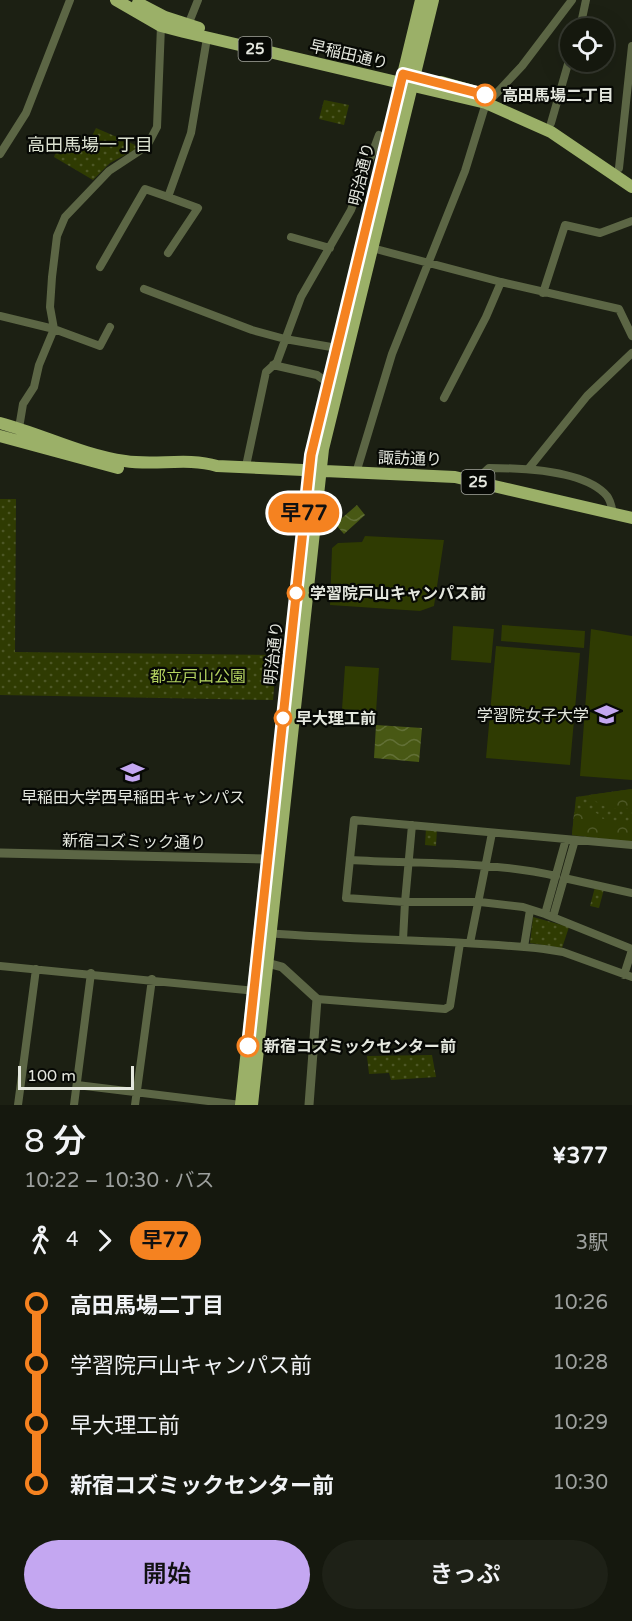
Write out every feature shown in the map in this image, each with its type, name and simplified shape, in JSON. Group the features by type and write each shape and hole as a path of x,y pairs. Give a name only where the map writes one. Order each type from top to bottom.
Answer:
{"main road":[{"name":"早稲田通り","path":"117,0 161,26 207,38 407,79"},
{"name":"早稲田通り","path":"132,0 165,17 188,25 490,100 551,123 632,177"},
{"name":"明治通り","path":"241,1105 266,932 314,470 372,248 421,0"},
{"name":"明治通り","path":"252,1105 259,991 267,963 268,860 314,470 328,383 407,79 433,0"},
{"name":"早稲田通り","path":"490,100 551,132 632,187"},
{"name":"諏訪通り","path":"0,423 19,432 120,460 146,463 203,461 217,466 444,476 475,481 632,518"},
{"name":"諏訪通り","path":"0,436 19,432"}],"street":[{"path":"0,154 26,113 70,0"},
{"path":"188,25 198,0"},
{"path":"356,472 392,354 465,171 490,100 522,66 572,0"},
{"path":"582,18 586,0"},
{"path":"19,432 23,404 34,387 39,365 54,328 50,307 52,277 57,236 65,217 109,171 147,146 157,127 161,26"},
{"path":"168,197 191,133 207,38"},
{"path":"619,168 632,46"},
{"path":"551,123 566,72"},
{"path":"246,466 266,372 273,365 301,297 351,210 379,135"},
{"path":"100,267 145,189 198,208 168,253"},
{"path":"543,293 565,225 600,233 632,221"},
{"path":"291,237 330,248"},
{"path":"372,248 543,293 618,309 632,336"},
{"path":"444,398 486,317 501,282"},
{"path":"144,289 252,330 285,339 337,348"},
{"path":"0,316 54,328 100,346 110,327"},
{"path":"528,468 587,396 632,352"},
{"path":"273,365 317,375 328,383"},
{"path":"475,481 489,468 528,468 568,476 598,489 608,497 613,514"},
{"path":"266,932 322,938 524,946 562,952 628,976 632,950 530,910 480,902 405,902 346,898 354,820 632,845"},
{"path":"403,940 412,825"},
{"path":"470,943 492,833"},
{"path":"560,877 566,839"},
{"path":"549,916 560,877 575,840"},
{"name":"新宿コズミック通り","path":"0,853 268,860"},
{"path":"350,860 537,872 632,893"},
{"path":"524,946 530,910"},
{"path":"267,963 282,967 317,999 445,1009 450,1006 460,943"},
{"path":"0,966 259,991"},
{"path":"18,1105 36,969"},
{"path":"75,1105 91,973"},
{"path":"135,1105 152,979"},
{"path":"309,1105 317,999"},
{"path":"77,1085 241,1105"}],"green space":[{"path":"324,100 349,105 344,125 319,119"},
{"path":"96,128 140,147 110,163 93,180 54,157 60,140 71,146 77,136 90,140"},
{"name":"都立戸山公園","path":"0,499 16,499 15,652 277,655 273,700 0,695"},
{"path":"365,536 444,540 434,606 420,611 330,605 332,548 338,543 362,542"},
{"path":"502,625 585,631 584,648 501,641"},
{"path":"453,626 494,629 491,663 451,660"},
{"path":"591,629 632,636 632,780 580,776"},
{"path":"496,646 580,653 570,765 486,758"},
{"path":"345,666 379,668 376,712 342,709"},
{"path":"632,789 632,842 572,835 576,797"},
{"path":"632,789 632,808 599,804 589,795"},
{"path":"581,808 590,809 607,820 632,822 632,842 572,835 574,813"},
{"path":"426,828 437,829 436,846 425,845"},
{"path":"595,887 604,889 599,908 590,906"},
{"path":"533,917 569,927 562,948 530,943"},
{"path":"432,1055 436,1077 391,1080 389,1073 369,1074 367,1056"}],"water":[{"path":"357,505 365,515 344,534 335,524"},
{"path":"376,725 422,728 419,762 374,758"}],"bus line":[{"name":"早77","path":"248,1046 311,455 388,131 403,74 485,95"}],"place":[{"name":"高田馬場二丁目","path":"485,95"},
{"name":"学習院戸山キャンパス前","path":"296,593"},
{"name":"学習院女子大学","path":"607,715"},
{"name":"早大理工前","path":"283,718"},
{"name":"早稲田大学西早稲田キャンパス","path":"133,772"},
{"name":"新宿コズミックセンター前","path":"248,1046"}],"district":[{"name":"高田馬場一丁目","path":"90,145"}]}
